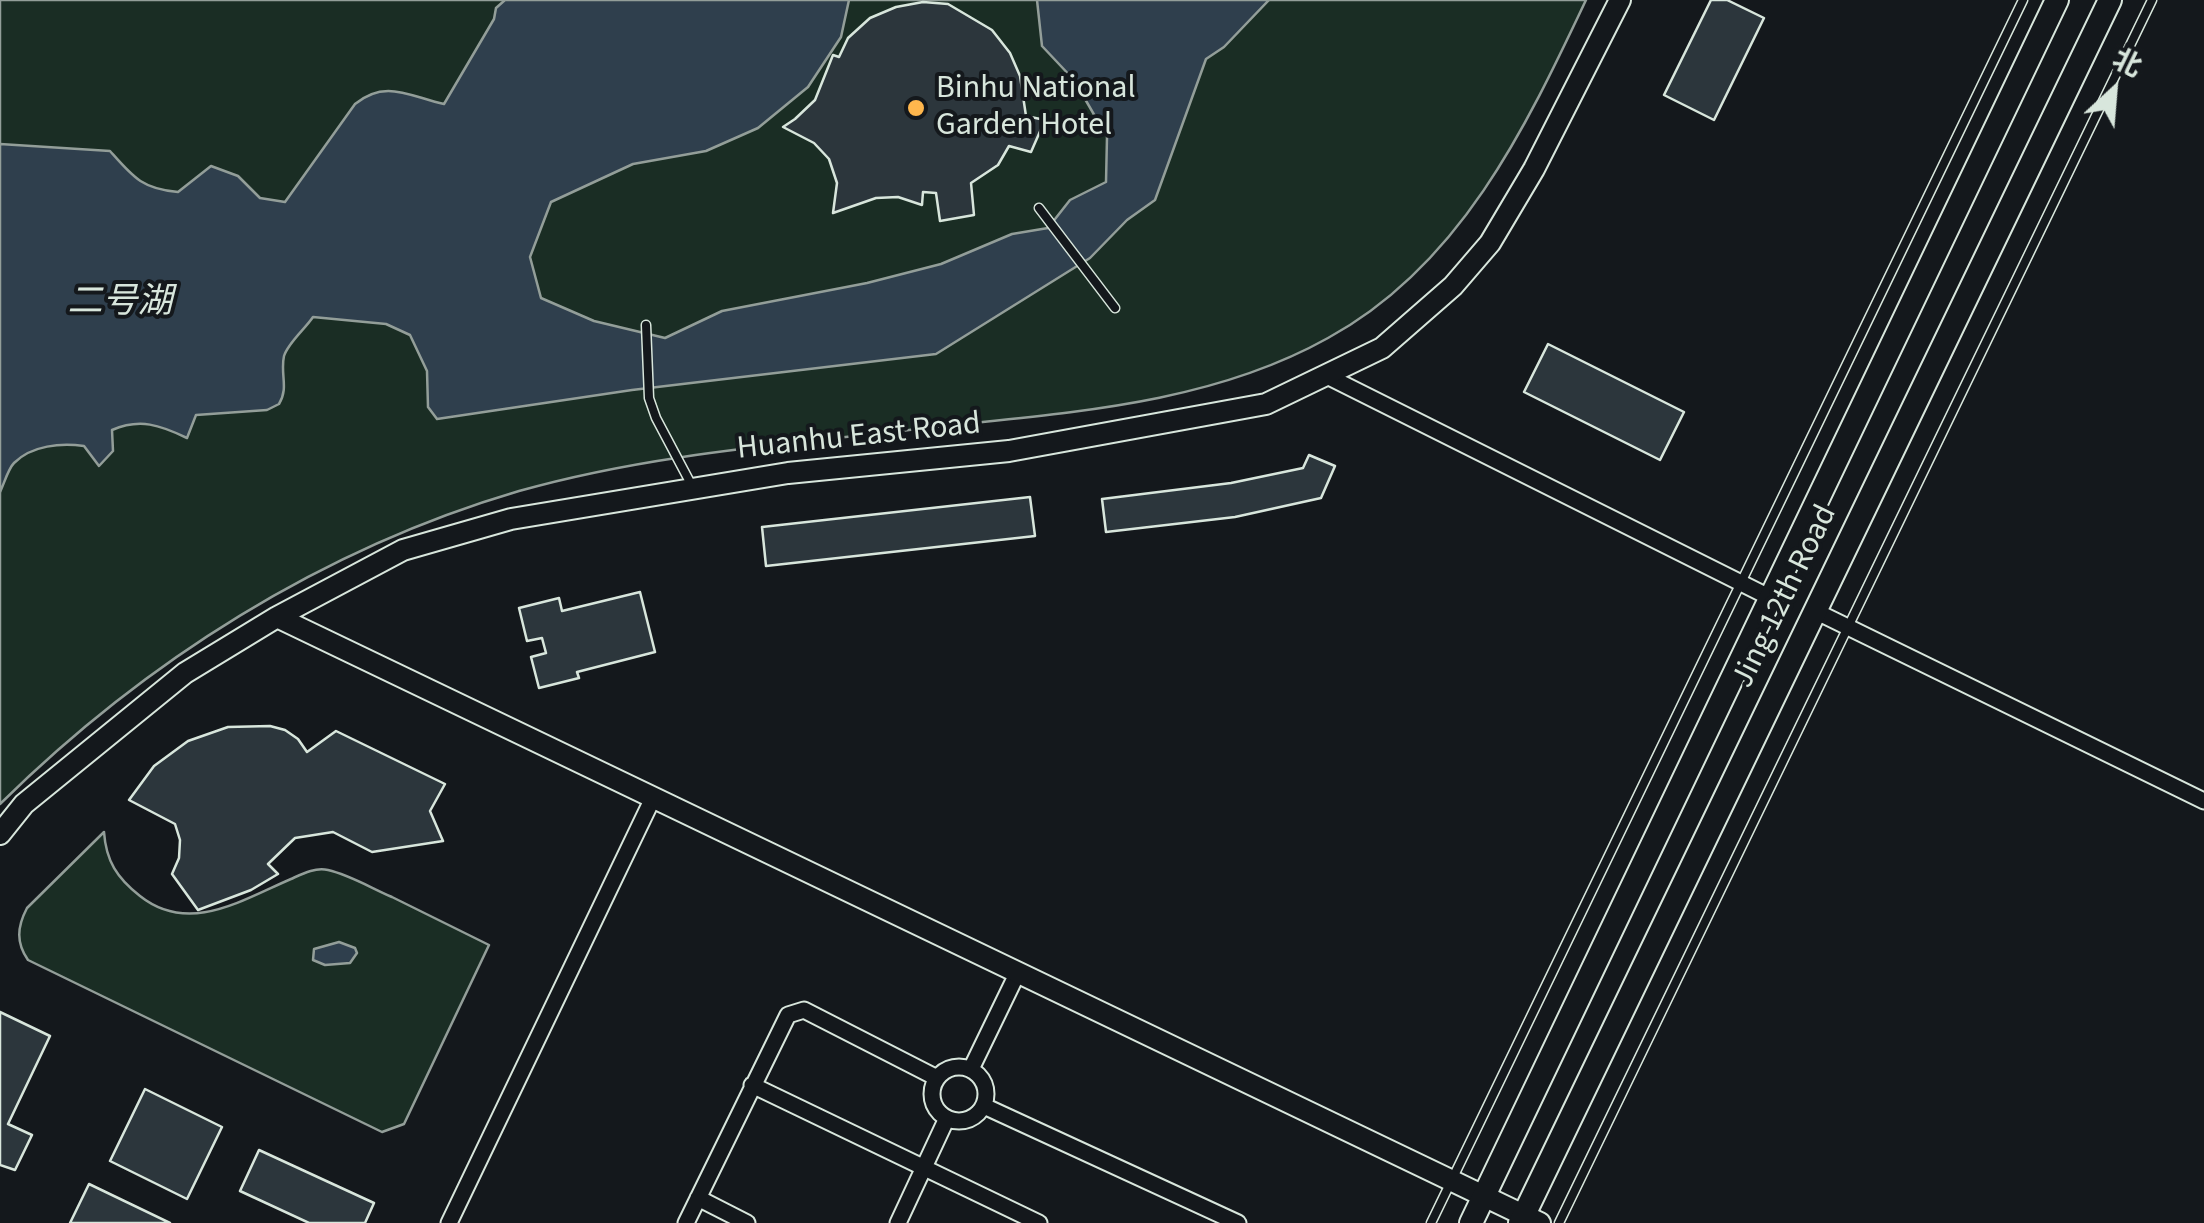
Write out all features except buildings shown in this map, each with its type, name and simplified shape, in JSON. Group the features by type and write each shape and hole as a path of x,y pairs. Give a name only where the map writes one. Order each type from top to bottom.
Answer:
{"main road":[{"path":"1471,1223 2057,0"},
{"name":"Jing 12th Road","path":"1528,1220 2110,0"}],"street":[{"name":"Huanhu East Road","path":"0,834 24,804 185,674 277,618 403,550 511,519 693,488 788,472 1008,451 1266,404 1382,348 1453,286 1490,244 1534,168 1620,0"},
{"path":"1327,376 1769,597"},
{"path":"1815,612 2204,801"},
{"path":"277,618 1485,1195 1528,1220"},
{"path":"449,1223 653,798"},
{"path":"971,1069 1018,972"},
{"path":"686,1223 788,1015 804,1010 938,1078"},
{"path":"954,1067 971,1069 986,1090 984,1106 964,1121 946,1118 932,1098 938,1078 954,1067"},
{"path":"752,1085 1040,1223"},
{"path":"984,1106 1238,1223"},
{"path":"898,1223 946,1118"},
{"path":"698,1198 746,1223"}],"lane":[{"path":"1432,1223 2023,0"},
{"path":"1558,1223 2152,0"},
{"path":"1039,208 1115,308"},
{"path":"646,324 648,398 693,488"}],"green space":[{"path":"0,0 1586,0 1512,145 1452,233 1415,273 1374,308 1328,338 1279,362 1177,394 1070,412 762,446 615,468 519,491 446,515 306,578 176,657 56,752 0,804"},
{"path":"104,832 110,860 125,882 140,896 177,913 235,904 304,873 323,869 360,882 489,945 404,1124 382,1132 28,960 19,935 27,908"}],"water":[{"name":"二号湖","path":"505,0 849,0 841,37 808,87 758,128 706,151 633,164 551,202 530,257 541,298 594,321 665,338 722,311 867,283 941,264 1012,234 1048,228 1070,200 1106,182 1107,137 1074,80 1042,46 1037,0 1269,0 1224,47 1206,59 1155,200 1127,220 1090,258 936,354 632,390 437,419 428,407 427,371 410,335 386,324 313,317 284,356 279,404 267,410 196,415 187,438 150,425 122,426 112,430 113,451 99,466 84,446 38,449 14,463 0,492 0,144 110,151 139,180 178,192 211,166 238,176 260,198 285,202 355,104 366,96 398,92 444,104 494,19 496,8"},
{"path":"339,942 355,948 357,953 350,963 325,965 313,960 314,949"}],"place":[{"name":"Binhu National Garden Hotel","path":"916,108"}]}
